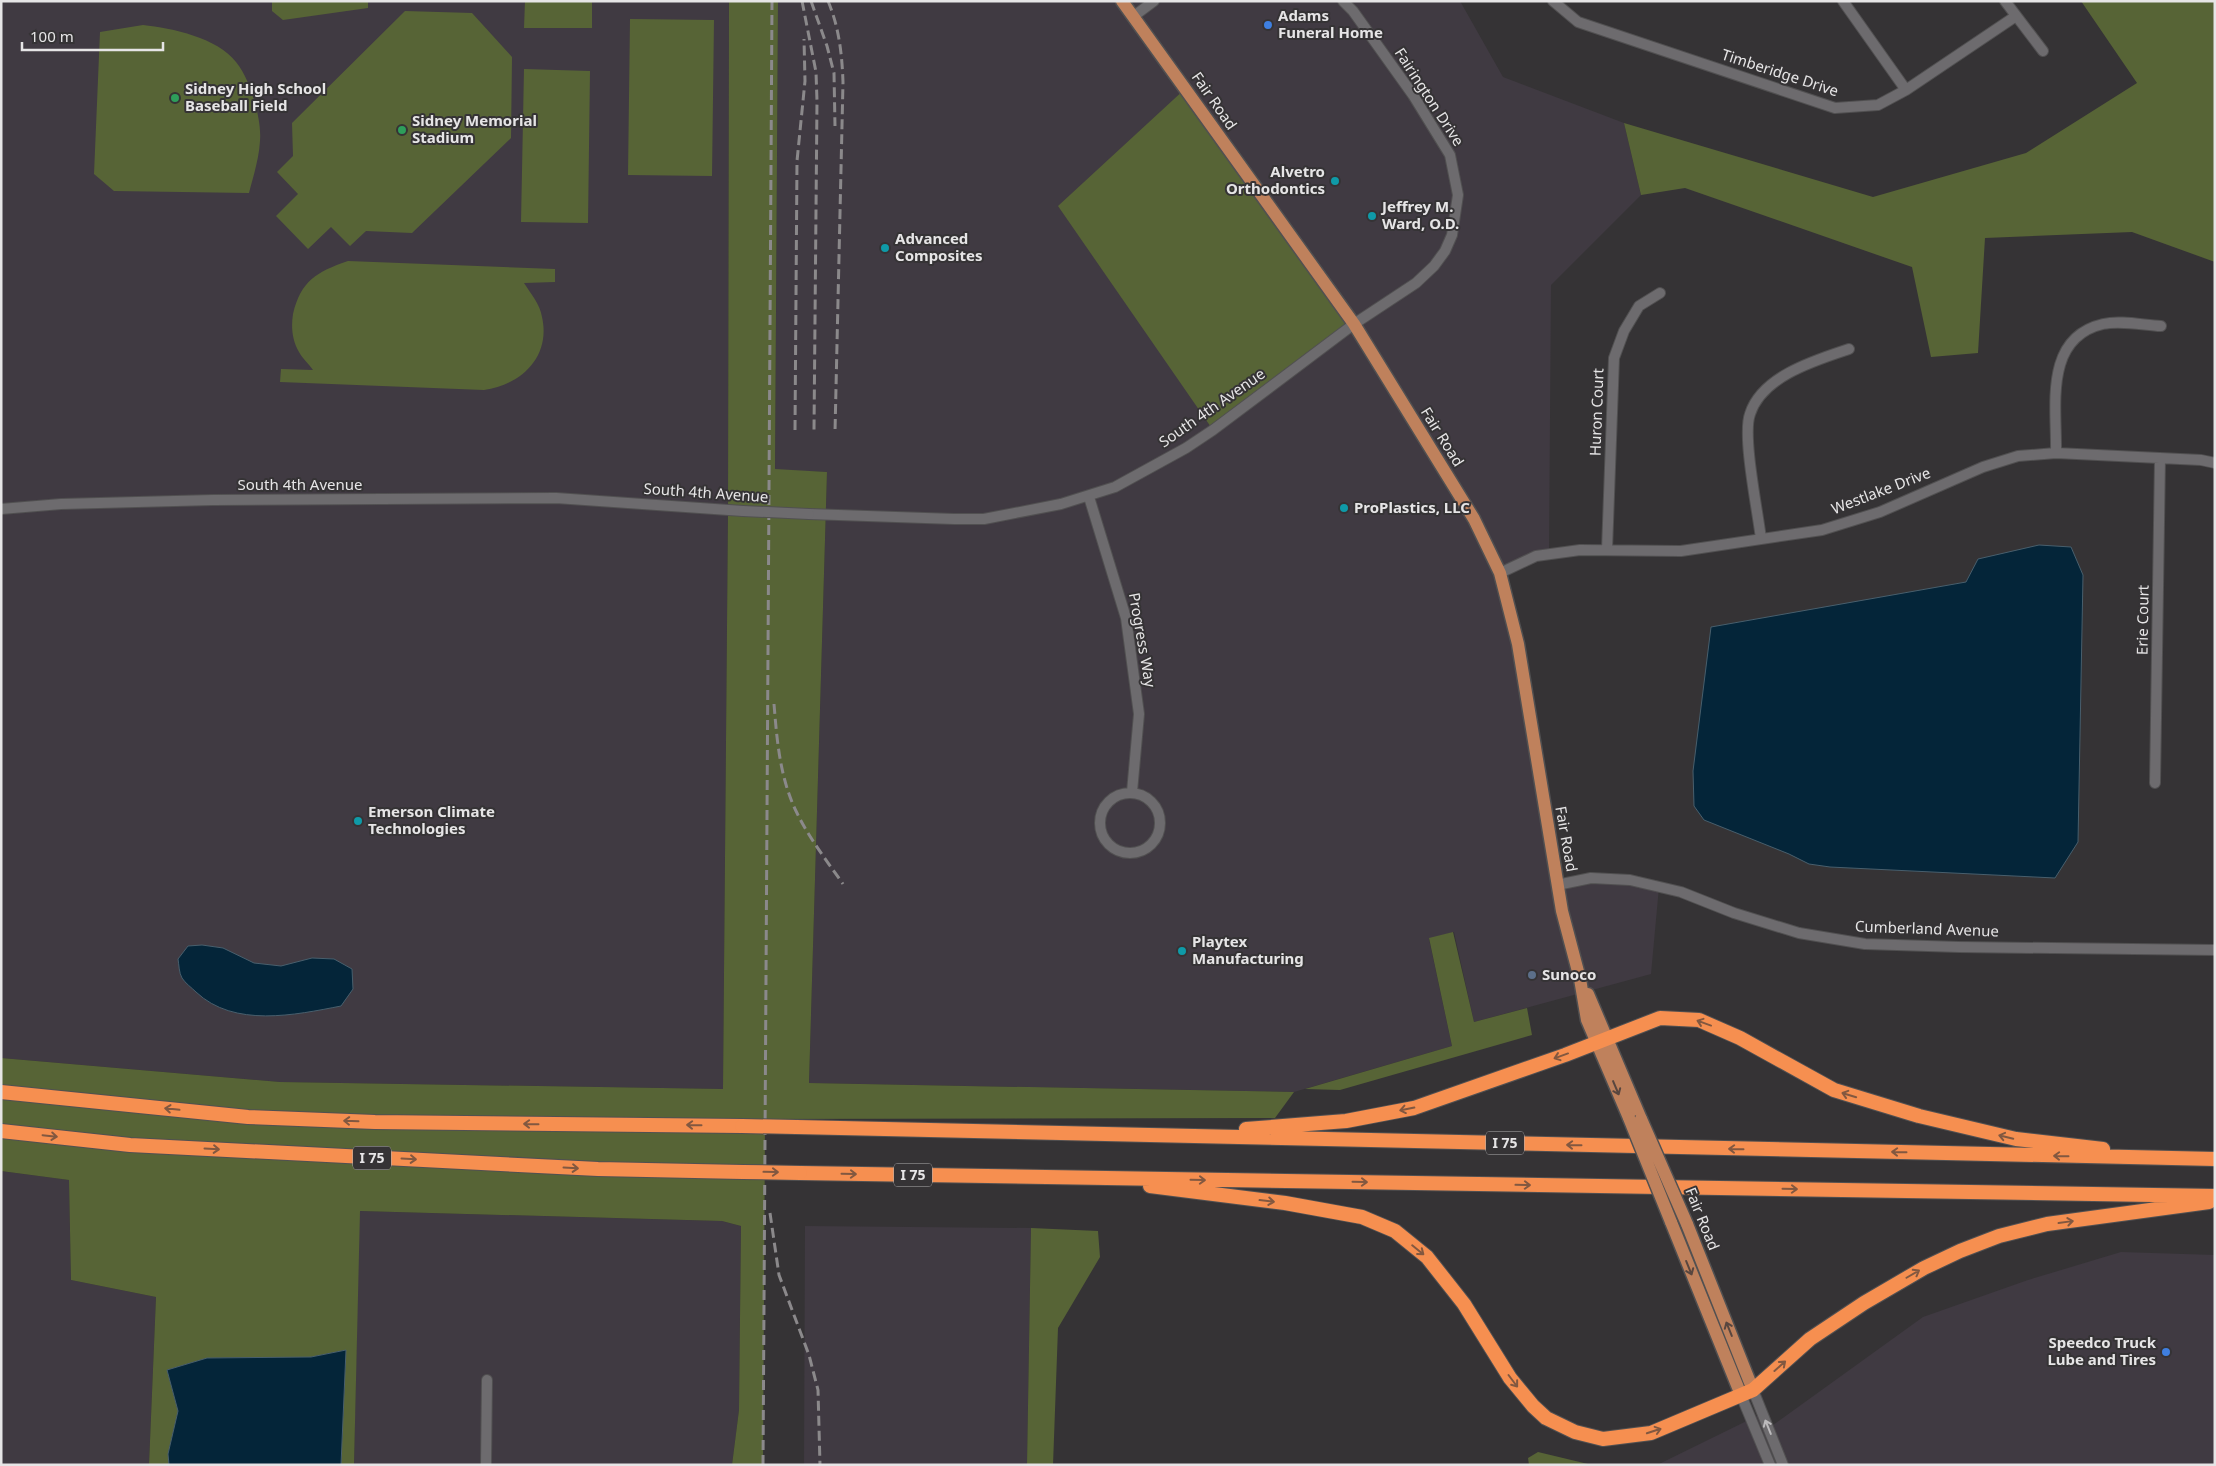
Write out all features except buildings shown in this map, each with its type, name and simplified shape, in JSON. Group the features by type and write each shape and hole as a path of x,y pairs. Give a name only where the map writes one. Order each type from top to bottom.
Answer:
{"highway":[{"path":"1068,1133 1258,1128 1346,1121 1414,1108 1660,1018 1699,1020 1740,1038 1834,1090 1919,1116 2016,1140 2193,1159"},
{"name":"I 75","path":"1,1092 258,1118 375,1122 796,1127 2215,1160"},
{"name":"I 75","path":"1,1131 130,1145 598,1170 2215,1196"},
{"path":"1027,1177 1145,1186 1285,1203 1362,1217 1395,1231 1427,1257 1464,1304 1510,1378 1533,1406 1546,1418 1575,1432 1602,1439 1651,1433 1747,1393 1810,1339 1856,1308 1924,1268 1960,1251 1999,1236 2047,1224 2215,1202"}],"main road":[{"name":"Fair Road","path":"1122,1 1354,324 1474,519 1500,573 1518,644 1557,885 1574,959 1601,1041 1635,1119 1687,1224 1747,1393"},
{"name":"Fair Road","path":"1635,1119 1671,1222 1747,1393"}],"street":[{"path":"1134,16 1154,1"},
{"name":"Fairington Drive","path":"1343,1 1413,94 1450,155 1458,195 1452,235 1445,251 1434,266 1416,283 1354,324"},
{"name":"Timberidge Drive","path":"1552,1 1578,22 1835,108 1878,105 1906,90 2016,16"},
{"path":"1843,1 1906,90"},
{"path":"2005,1 2042,51"},
{"name":"Huron Court","path":"1607,550 1614,358 1624,331 1639,306 1660,292"},
{"name":"South 4th Avenue","path":"1,509 61,504 213,500 556,498 743,511 954,519 984,518 1090,496 1116,487 1186,448 1354,324"},
{"path":"2056,453 2057,369 2065,349 2087,329 2104,324 2160,326"},
{"path":"1761,539 1748,434 1750,414 1758,398 1775,382 1806,364 1849,348"},
{"name":"Westlake Drive","path":"1500,573 1536,556 1580,550 1681,551 1822,530 1880,512 1983,467 2018,456 2056,453 2202,460 2215,463"},
{"name":"Erie Court","path":"2155,783 2160,458"},
{"name":"Progress Way","path":"1090,496 1126,618 1139,714 1132,792"},
{"path":"1132,792 1143,795 1152,801 1158,810 1161,822 1155,841 1148,848 1129,853 1119,851 1109,844 1102,834 1100,824 1101,814 1113,798 1122,793 1132,792"},
{"name":"Cumberland Avenue","path":"1557,885 1591,878 1630,880 1681,892 1734,914 1799,933 1865,944 2215,950"},
{"path":"486,1380 486,1465"},
{"name":"Fair Road","path":"1747,1393 1770,1465"},
{"name":"Fair Road","path":"1747,1393 1783,1465"}],"shaded area":[{"path":"1,1 729,1 728,510 723,1089 280,1082 1,1058"},
{"path":"778,1 1460,1 1503,77 1624,123 1641,195 1551,285 1549,554 1500,574 1557,885 1591,878 1659,887 1651,974 1474,1022 1454,932 1429,939 1452,1046 1294,1092 809,1083 827,472 775,470"},
{"path":"1,1171 69,1180 71,1280 156,1297 149,1465 1,1465"},
{"path":"359,1211 722,1221 741,1226 739,1410 732,1465 354,1465"},
{"path":"805,1226 1031,1228 1027,1465 804,1465"},
{"path":"2121,1252 2215,1255 2215,1465 1657,1465 1763,1413 1769,1428 1923,1317 2028,1280"}],"green space":[{"path":"272,1 368,1 368,8 283,20 272,11"},
{"path":"525,1 592,1 592,28 524,28"},
{"path":"729,1 778,1 775,469 827,472 809,1083 1294,1092 1275,1118 765,1119 763,1465 732,1465 739,1410 741,1226 722,1221 360,1211 354,1465 341,1465 346,1350 311,1357 207,1358 167,1370 178,1411 168,1454 169,1465 149,1465 156,1297 71,1280 69,1180 1,1171 1,1058 280,1082 723,1089 728,510"},
{"path":"2081,1 2215,1 2215,262 2132,232 1985,238 1978,353 1931,357 1912,267 1685,188 1641,195 1624,123 1873,197 2026,153 2137,83"},
{"name":"Sidney Memorial Stadium","path":"405,11 472,13 512,57 511,138 412,233 366,231 350,246 331,227 308,249 276,216 298,194 277,172 293,156 292,123"},
{"path":"630,19 714,20 712,176 628,175"},
{"name":"Sidney High School Baseball Field","path":"143,25 180,32 206,41 228,54 242,71 254,100 260,131 256,168 249,193 114,191 94,174 100,32"},
{"path":"524,69 590,71 588,223 521,222"},
{"path":"1186,88 1354,324 1213,430 1058,206"},
{"path":"348,261 555,269 555,282 524,283 537,303 542,317 544,331 542,345 537,356 530,367 521,375 510,382 484,390 280,382 281,369 313,370 299,352 293,333 293,314 300,293 319,274"},
{"path":"1453,932 1474,1022 1527,1008 1532,1035 1340,1090 1305,1089 1452,1046 1429,938"},
{"path":"1031,1228 1098,1231 1100,1257 1058,1328 1053,1465 1027,1465"},
{"path":"1538,1452 1589,1465 1529,1465 1528,1458"}],"water":[{"path":"2039,545 2071,547 2083,575 2078,842 2055,878 1830,867 1809,864 1704,820 1694,806 1693,771 1711,627 1966,582 1978,559"},
{"path":"202,945 223,948 254,963 281,966 312,958 334,959 352,969 353,989 341,1006 304,1013 266,1016 246,1015 228,1011 211,1003 196,992 181,976 178,959 188,946"},
{"path":"346,1350 341,1465 169,1465 168,1454 178,1411 167,1370 207,1358 311,1357"}],"railway":[{"path":"763,1465 772,1"},
{"path":"802,1 816,72 817,101 814,430"},
{"path":"811,1 827,46 834,73 835,126"},
{"path":"828,1 839,41 843,82 835,432"},
{"path":"795,430 797,161 805,81 804,39"},
{"path":"774,704 780,760 791,800 818,849 843,884"},
{"path":"770,1213 779,1275 809,1355 818,1390 820,1465"}],"place":[{"name":"Adams Funeral Home","path":"1268,25"},
{"name":"Sidney High School Baseball Field","path":"175,98"},
{"name":"Sidney Memorial Stadium","path":"402,130"},
{"name":"Alvetro Orthodontics","path":"1335,181"},
{"name":"Jeffrey M. Ward, O.D.","path":"1372,216"},
{"name":"Advanced Composites","path":"885,248"},
{"name":"ProPlastics, LLC","path":"1344,508"},
{"name":"Emerson Climate Technologies","path":"358,821"},
{"name":"Playtex Manufacturing","path":"1182,951"},
{"name":"Sunoco","path":"1532,975"},
{"name":"Speedco Truck Lube and Tires","path":"2166,1352"}]}
